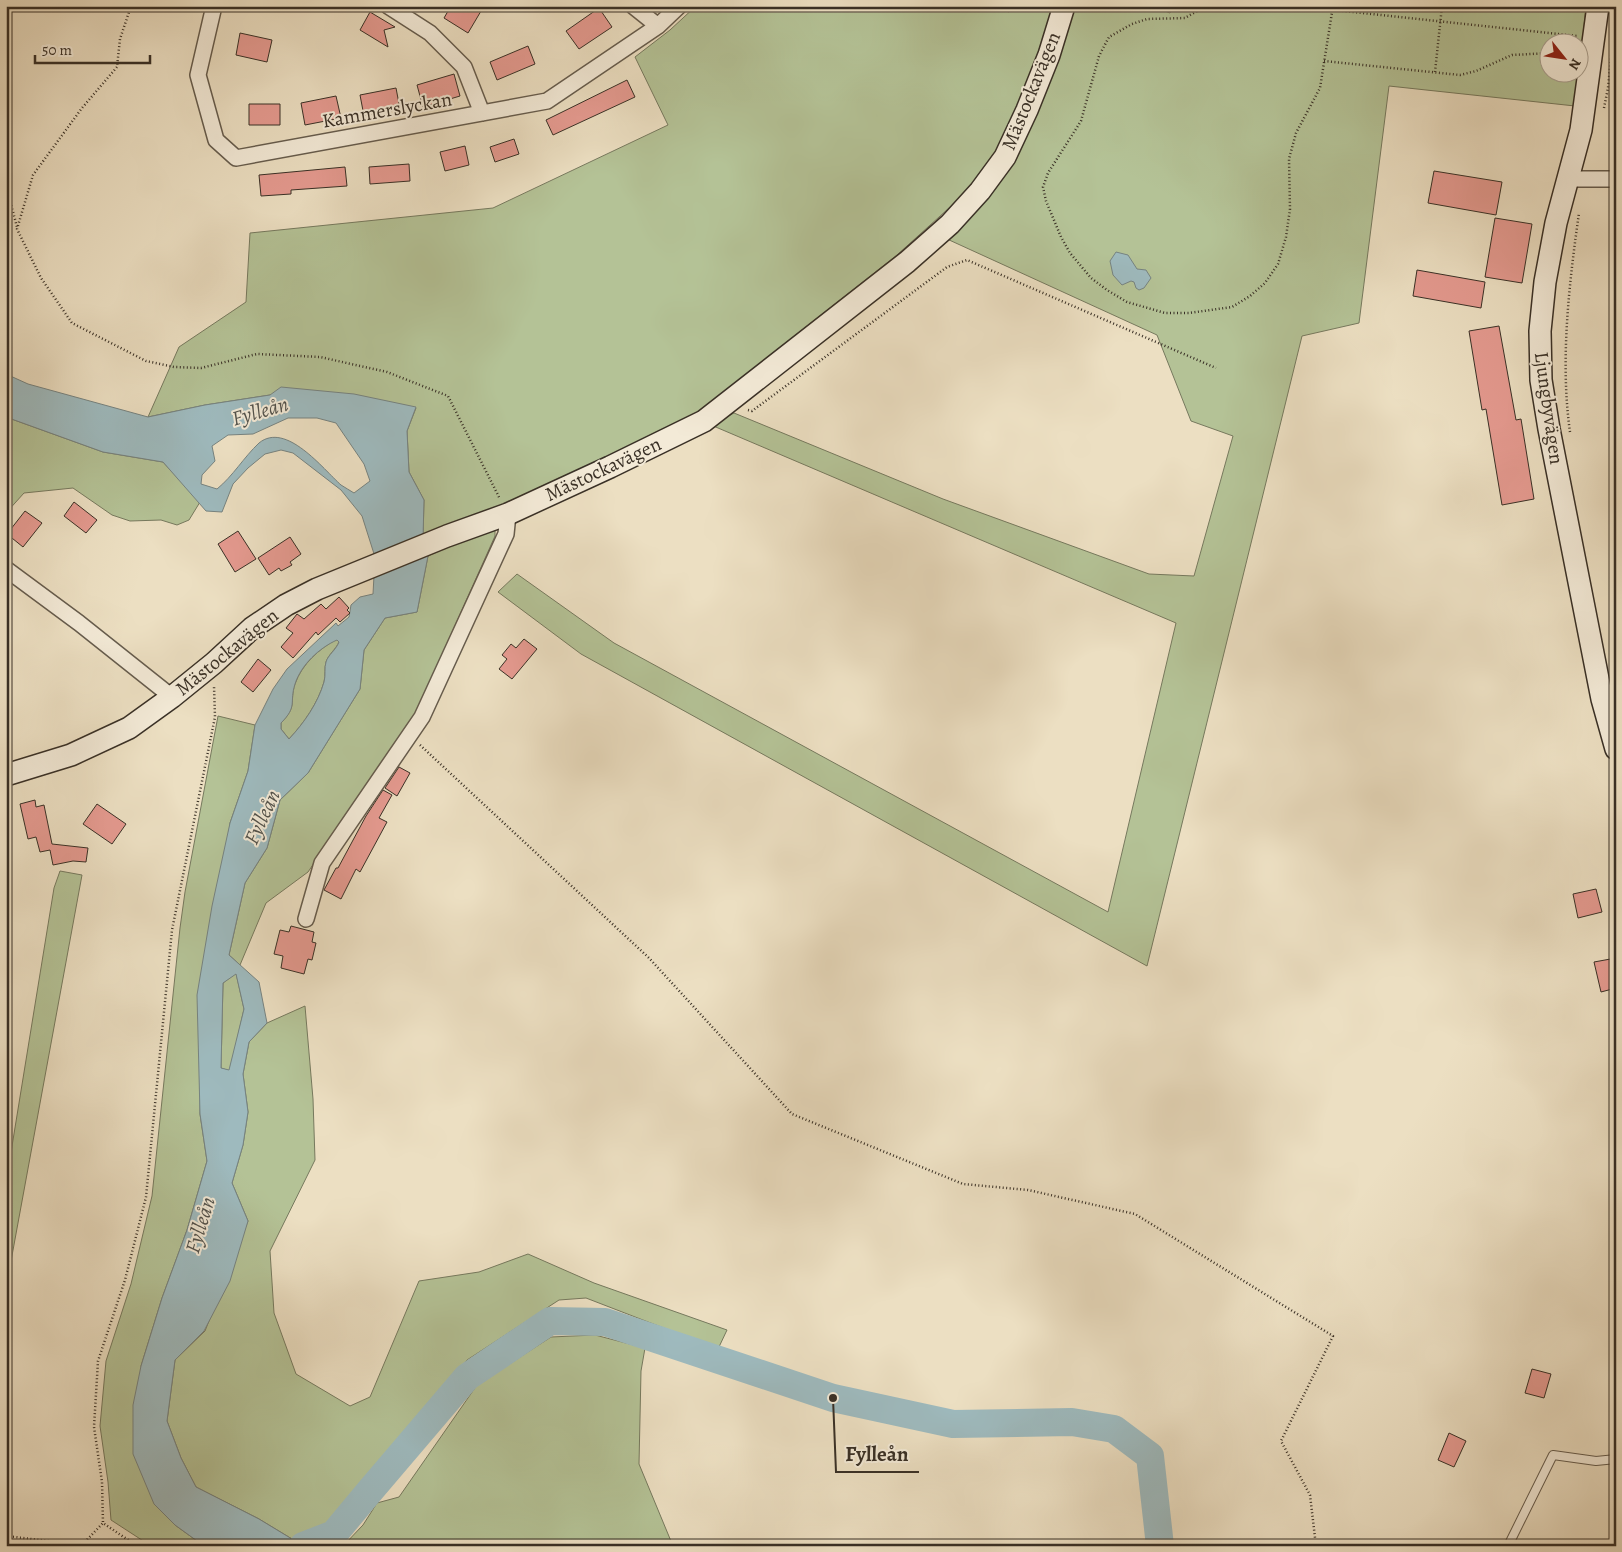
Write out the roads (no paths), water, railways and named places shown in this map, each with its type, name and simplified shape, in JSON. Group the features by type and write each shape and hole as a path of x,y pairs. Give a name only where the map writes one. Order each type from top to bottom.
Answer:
{"street":[{"name":"Kammerslyckan","path":"214,6 198,75 216,140 236,158 547,101 658,26 680,6"},
{"path":"388,6 430,33 464,67 482,113"},
{"path":"633,6 658,26"},
{"name":"Mästockavägen","path":"6,775 71,755 129,728 214,663 252,628 286,605 317,589 447,536 508,514 704,421 906,262 950,224 980,191 1004,157 1027,110 1049,54 1064,6"},
{"name":"Ljungbyvägen","path":"1598,6 1604,39 1581,130 1578,179 1545,282 1540,330 1542,380 1570,538 1602,699 1616,749"},
{"path":"1578,179 1616,179"},
{"path":"306,919 322,864 422,717 506,534 508,514"},
{"path":"6,570 79,623 172,697"}],"lane":[{"path":"1508,1546 1553,1455 1596,1461 1616,1459"}],"water":[{"path":"1116,252 1128,255 1137,269 1146,270 1151,278 1144,288 1139,290 1134,282 1131,281 1122,285 1113,275 1110,261"},
{"path":"6,374 28,384 148,417 205,405 270,395 281,387 354,394 416,407 407,431 409,472 424,500 423,538 428,556 417,612 385,618 364,650 360,689 308,773 280,800 267,848 245,883 229,955 259,982 267,1023 249,1042 243,1074 248,1112 243,1145 232,1183 248,1221 230,1281 204,1331 175,1360 167,1421 181,1458 196,1487 259,1519 292,1539 285,1546 204,1546 175,1525 154,1504 133,1454 133,1405 141,1366 162,1298 187,1230 207,1161 200,1114 197,995 212,906 230,823 248,771 255,725 273,689 287,669 336,623 338,626 349,617 351,605 360,597 373,594 375,557 362,516 341,490 293,453 281,450 265,454 233,484 222,512 206,511 163,462 103,452 6,417","holes":["288,418 317,418 336,423 364,464 370,481 354,493 341,485 314,459 292,442 281,438 270,438 259,443 217,489 201,484 202,475 215,461 212,446 228,435 253,434","337,640 339,642 326,662 324,682 318,698 305,719 289,739 281,729 281,723 290,712 295,684 306,664 317,652","236,974 244,1009 229,1070 221,1068 223,983"]}],"waterway":[{"name":"Fylleån","path":"303,1546 334,1534 467,1377 550,1321 605,1322 833,1398 953,1424 1072,1422 1114,1429 1150,1456 1160,1546"}],"place":[{"name":"Fylleån","path":"833,1398"}]}
